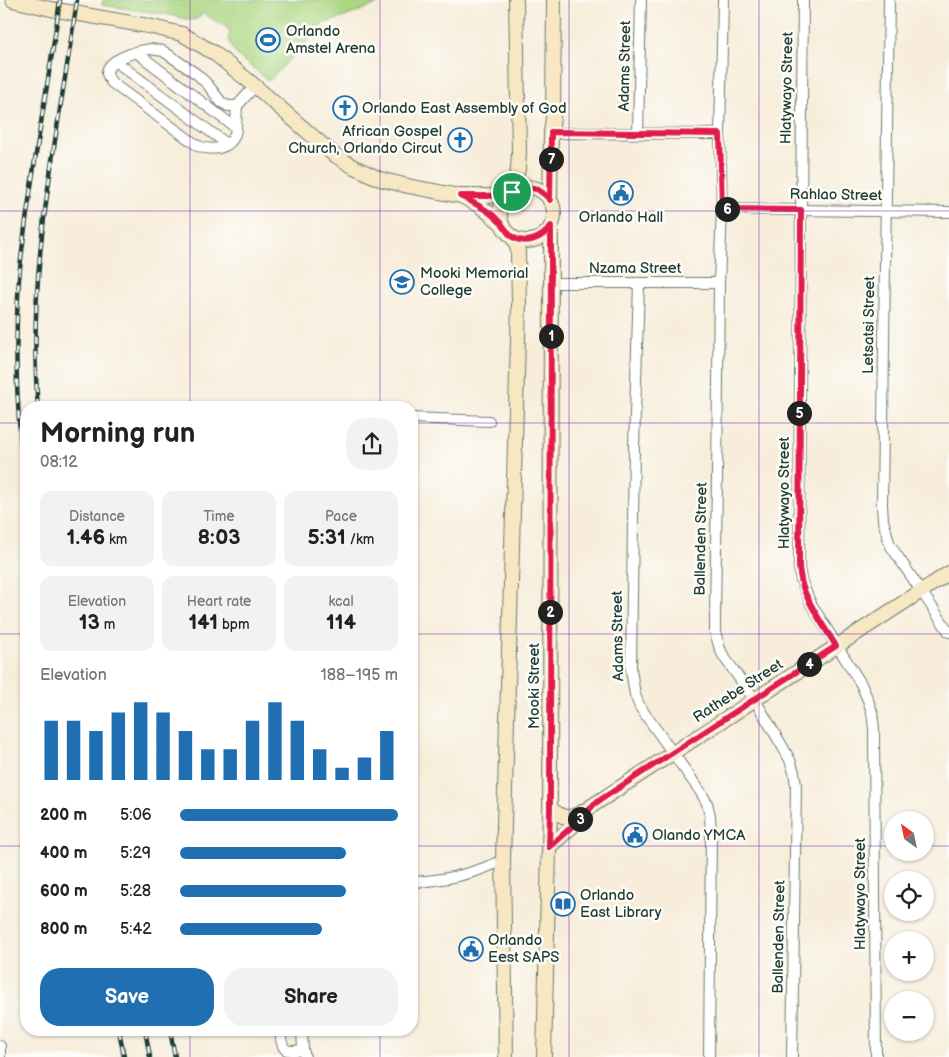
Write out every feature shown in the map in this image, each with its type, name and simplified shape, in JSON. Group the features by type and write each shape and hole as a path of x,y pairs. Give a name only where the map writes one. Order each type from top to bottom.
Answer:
{"main road":[{"path":"13,0 51,10 148,26 182,34 214,53 333,154 354,167 380,179 460,196 487,196 510,193"},
{"path":"510,193 518,169 516,0"},
{"path":"460,196 480,206 501,223 512,237 519,240 531,240 542,236 551,226 553,217 550,200 554,0"},
{"path":"501,223 501,208 504,200 510,193 519,188 537,189 550,200"},
{"name":"Mooki Street","path":"544,1057 550,808 551,226"},
{"name":"Mooki Street","path":"506,1057 503,860 519,304 518,251 512,237"},
{"name":"Rathebe Street","path":"550,808 560,816 572,817 578,814 949,573"},
{"name":"Rathebe Street","path":"549,847 585,815 594,804"}],"street":[{"name":"Adams Street","path":"638,133 641,0"},
{"name":"Ballenden Street","path":"723,0 720,134 722,209 719,283 715,632 724,657 754,700 790,760 794,772 796,785 792,1057"},
{"name":"Hlatywayo Street","path":"803,0 799,567 801,580 810,604 861,684 872,712 874,729 876,1057"},
{"name":"Letsatsi Street","path":"889,0 883,520 890,544 949,632"},
{"path":"237,106 228,106 221,102 198,75 163,51 150,49 136,52 114,61 106,73 112,83 198,146 205,148 219,149 232,140 236,128 237,106 255,86"},
{"path":"136,52 236,128"},
{"path":"114,61 227,144"},
{"path":"551,132 720,134"},
{"name":"Rahlao Street","path":"722,209 949,212"},
{"name":"Nzama Street","path":"551,283 719,283"},
{"name":"Adams Street","path":"639,283 634,447 631,669 635,695 640,707 700,791 707,803 710,816 709,1057"},
{"path":"418,418 490,421"},
{"path":"418,882 457,877 487,868 503,860"},
{"path":"487,868 504,876"},
{"path":"280,1036 281,1042 288,1051 304,1053 303,1036"},
{"path":"0,1046 0,1057"}],"green space":[{"name":"Orlando Amstel Arena","path":"103,0 387,0 324,23 269,81 237,55 230,43 230,30 203,13 197,19 190,20 170,15 102,5"}],"railway":[{"path":"20,432 17,381 19,279 27,212 60,0"},
{"path":"38,401 35,356 40,254 53,152 77,0"},
{"path":"120,1036 124,1057"},
{"path":"146,1036 150,1057"},
{"path":"171,1036 175,1057"}],"place":[{"name":"Orlando Amstel Arena","path":"268,40"},
{"name":"Orlando East Assembly of God","path":"345,108"},
{"name":"African Gospel Church, Orlando Circut","path":"460,140"},
{"name":"Orlando Hall","path":"621,193"},
{"name":"Mooki Memorial College","path":"402,282"},
{"name":"Olando YMCA","path":"635,835"},
{"name":"Orlando East Library","path":"563,904"},
{"name":"Orlando Eest SAPS","path":"471,949"}],"route":[{"path":"551,132 720,134 722,209 801,210 799,567 801,580 810,604 836,646 594,804 585,815 549,847 551,226 542,236 536,239 519,240 512,237 501,223 480,206 460,196 487,196 512,192 526,187 537,189 550,200 551,132"}]}
